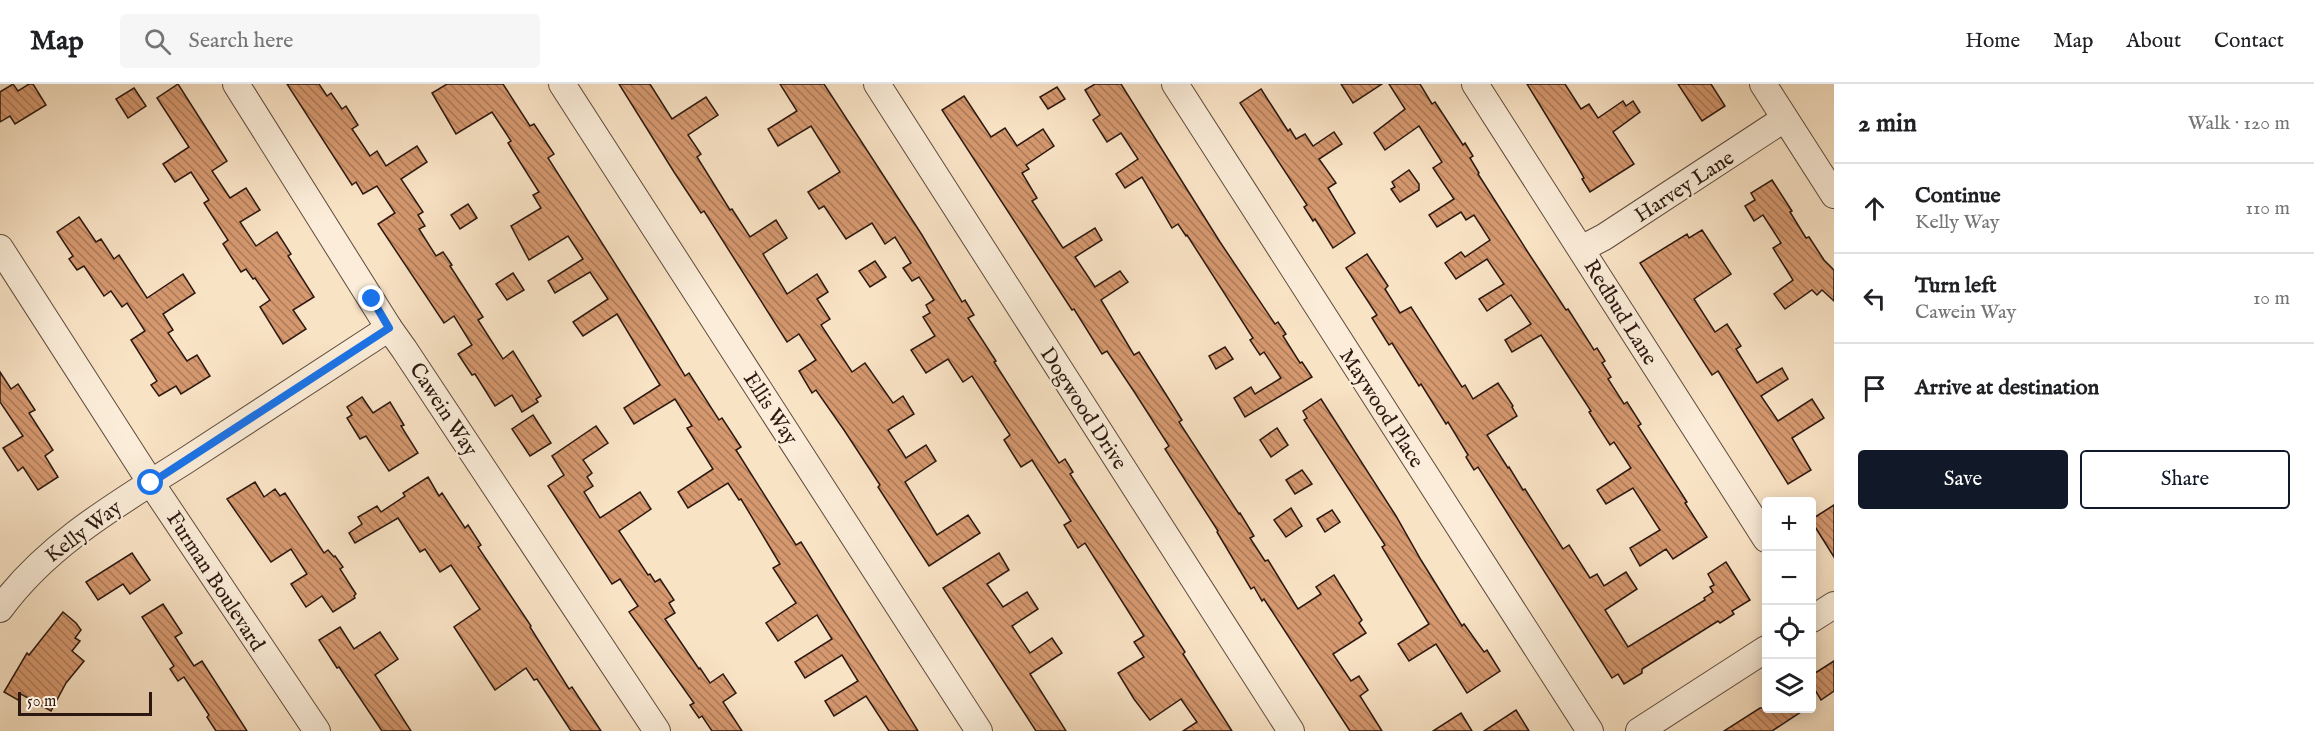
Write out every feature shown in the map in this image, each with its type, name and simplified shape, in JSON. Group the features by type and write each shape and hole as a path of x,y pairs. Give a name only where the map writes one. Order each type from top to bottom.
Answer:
{"street":[{"name":"Cawein Way","path":"236,84 389,328 657,731"},
{"name":"Ellis Way","path":"562,84 979,731"},
{"name":"Dogwood Drive","path":"877,84 1291,731"},
{"name":"Maywood Place","path":"1175,84 1590,731"},
{"name":"Redbud Lane","path":"1474,84 1762,531"},
{"path":"1763,84 1834,195"},
{"name":"Harvey Lane","path":"1581,249 1604,237 1784,119"},
{"name":"Furman Boulevard","path":"0,248 151,483 317,731"},
{"name":"Kelly Way","path":"0,609 9,596 50,554 98,517 389,328"},
{"path":"1639,731 1762,652"}],"building":[{"path":"13,84 18,91 33,84 46,105 15,124 10,116 0,122 0,92"},
{"path":"178,84 227,161 212,171 230,198 246,188 260,210 240,222 256,246 277,232 291,254 288,256 314,297 293,310 306,329 283,344 260,307 270,300 246,269 241,272 223,244 228,240 204,203 209,200 191,172 175,182 163,164 189,147 157,98"},
{"path":"287,84 319,84 327,96 331,93 342,109 346,106 358,125 352,129 370,156 377,151 386,166 417,146 427,162 401,179 423,212 418,215 425,226 419,229 436,256 443,252 452,265 450,266 483,317 478,320 503,359 513,351 541,396 536,399 538,402 522,412 512,395 495,406 475,374 472,375 458,354 472,345 454,316 444,323 378,224 395,213 377,186 363,194 356,182 352,185"},
{"path":"447,84 503,84 530,126 534,124 554,154 548,158 685,376 689,373 719,420 722,418 741,447 736,450 796,545 801,542 918,731 889,731 866,696 834,716 825,701 858,681 842,655 805,678 795,662 832,639 817,615 778,641 766,623 796,603 773,568 780,564 741,499 739,500 728,483 688,508 678,492 713,469 687,428 692,426 675,399 634,424 624,408 660,385 617,314 583,336 573,322 608,299 590,272 555,293 548,281 583,259 568,236 529,260 511,226 541,208 533,195 539,192 508,143 511,141 492,112 456,134 432,93"},
{"path":"619,84 650,84 672,119 706,97 718,115 688,135 701,154 697,157 730,210 732,209 750,237 776,220 787,238 763,254 787,294 817,274 828,292 817,299 830,319 821,325 852,372 865,363 893,403 903,396 914,414 888,430 906,458 926,445 936,461 905,482 937,535 968,515 980,533 929,566 844,430 816,390 812,393 799,371 816,360 799,334 787,342 704,211 701,213 674,172"},
{"path":"780,84 824,84 922,235 962,302 965,300 974,315 968,318 996,361 994,362 1059,463 1065,459 1073,472 1070,474 1185,652 1183,654 1232,731 1183,731 1197,722 1181,699 1150,720 1134,699 1118,673 1144,657 1134,642 1144,636 1085,543 1078,548 1064,525 1071,521 1032,460 1021,467 1004,440 1010,435 972,376 963,382 948,359 926,373 911,350 935,336 923,317 930,313 926,305 934,300 919,277 912,281 903,268 911,263 895,237 885,244 872,223 846,239 824,206 819,209 808,192 840,172 811,126 778,146 768,129 797,111"},
{"path":"1095,84 1121,84 1220,242 1275,324 1278,322 1286,334 1283,336 1312,377 1245,417 1234,398 1251,387 1255,394 1281,378 1264,352 1260,355 1250,340 1253,338 1187,235 1178,224 1172,228 1142,177 1125,188 1116,174 1138,159 1121,133 1107,142 1093,120 1100,115 1085,90"},
{"path":"1341,84 1382,84 1353,103"},
{"path":"1389,84 1420,84 1432,104 1435,102 1463,145 1465,143 1473,156 1470,158 1478,174 1531,257 1594,350 1597,348 1605,361 1602,363 1611,377 1608,379 1624,404 1627,402 1641,424 1638,426 1707,537 1673,559 1666,549 1640,566 1630,548 1660,530 1633,488 1606,504 1597,490 1631,468 1614,442 1610,445 1589,412 1591,411 1541,335 1512,352 1505,340 1531,324 1511,295 1487,311 1479,299 1504,284 1487,259 1456,279 1445,263 1461,252 1465,257 1490,240 1474,215 1466,220 1461,212 1437,227 1429,215 1454,199 1433,168 1442,162 1419,126 1385,150 1374,133 1405,109"},
{"path":"1527,84 1565,84 1581,109 1589,104 1598,118 1623,101 1626,106 1633,101 1640,112 1613,132 1634,164 1590,192 1576,164"},
{"path":"1678,84 1711,84 1725,106 1702,121"},
{"path":"1057,87 1065,99 1048,109 1040,97"},
{"path":"134,88 146,106 128,118 116,99"},
{"path":"1261,89 1288,131 1290,129 1296,139 1305,134 1313,146 1334,132 1342,144 1319,159 1336,183 1328,188 1355,233 1333,248 1315,219 1313,221 1304,207 1307,205 1240,103"},
{"path":"964,96 991,137 1005,128 1017,146 1043,129 1054,146 1026,165 1029,169 1022,173 1037,198 1032,201 1063,248 1095,228 1102,240 1075,257 1095,287 1120,271 1128,282 1101,300 1134,355 1139,352 1182,420 1179,422 1254,536 1250,538 1265,561 1268,560 1298,609 1321,594 1316,587 1334,575 1362,620 1359,623 1366,633 1333,654 1351,681 1359,676 1368,690 1360,696 1382,731 1350,731 1264,599 1262,601 1254,587 1251,589 1218,531 1165,449 1169,446 1135,393 1107,351 1102,354 942,110"},
{"path":"1409,170 1419,184 1419,190 1400,202 1391,189 1395,187 1392,182"},
{"path":"1772,180 1806,238 1809,237 1824,260 1834,270 1834,301 1822,290 1817,295 1812,290 1785,309 1774,294 1793,280 1773,248 1781,243 1763,215 1754,221 1745,206 1755,200 1751,193"},
{"path":"468,204 477,218 460,229 451,215"},
{"path":"79,217 96,242 101,239 114,259 119,255 147,298 183,274 195,293 163,314 173,330 168,333 187,361 197,355 210,376 181,394 176,386 159,396 151,385 157,381 131,340 145,331 127,303 122,307 111,291 104,296 84,266 77,270 69,259 73,256 57,232"},
{"path":"1702,230 1731,274 1694,299 1715,332 1727,324 1741,346 1736,349 1757,383 1782,368 1788,379 1761,396 1778,421 1812,399 1824,418 1792,438 1811,470 1788,484 1718,371 1712,375 1640,263 1687,234 1689,238"},
{"path":"1367,254 1388,286 1385,289 1400,313 1411,307 1462,387 1465,385 1473,399 1498,383 1517,416 1487,435 1563,549 1569,545 1590,578 1597,574 1604,586 1626,572 1637,589 1605,610 1628,647 1705,600 1704,598 1713,592 1710,587 1714,585 1708,574 1726,562 1750,600 1732,611 1734,614 1720,623 1718,621 1642,669 1642,673 1624,684 1618,674 1612,678 1478,467 1474,470 1466,457 1468,455 1448,422 1446,424 1421,384 1419,386 1392,343 1389,345 1372,318 1377,315 1346,268"},
{"path":"875,261 886,277 870,287 859,271"},
{"path":"513,273 524,290 507,300 496,284"},
{"path":"1225,347 1233,359 1216,369 1209,356"},
{"path":"0,372 11,389 18,384 35,410 29,413 53,450 45,456 58,477 38,490 23,467 18,471 3,448 23,436 0,402"},
{"path":"362,397 373,413 390,402 404,425 401,426 418,453 389,471 366,436 360,439 347,418 352,415 347,407"},
{"path":"1321,399 1396,516 1462,626 1464,624 1484,652 1487,650 1500,671 1467,693 1436,644 1409,661 1398,644 1429,624 1382,547 1385,545 1304,420 1307,418 1303,411"},
{"path":"533,415 551,443 530,456 512,429"},
{"path":"596,426 608,443 583,460 592,473 587,477 593,486 584,492 600,518 640,492 651,509 619,531 648,575 650,574 655,582 660,579 674,600 669,603 675,613 665,619 699,669 710,683 723,674 736,693 723,702 742,731 712,731 702,716 699,718 690,705 694,703 629,612 638,606 620,579 612,584 548,486 564,475 552,456"},
{"path":"1277,428 1288,445 1271,457 1260,440"},
{"path":"1302,470 1312,484 1295,494 1286,480"},
{"path":"428,477 439,496 442,493 465,528 468,525 481,545 478,547 531,626 569,689 572,687 601,731 571,731 537,679 534,680 526,668 495,690 454,627 480,609 451,565 440,572 425,549 420,552 398,518 355,543 349,533 362,524 358,517 377,506 381,512 405,496 403,493"},
{"path":"255,482 264,497 275,489 280,496 285,493 324,553 328,550 343,567 340,569 356,594 355,598 333,612 322,596 306,607 291,584 307,574 291,549 271,562 227,499"},
{"path":"1834,505 1834,557 1816,528 1816,516"},
{"path":"1291,508 1302,526 1286,537 1274,520"},
{"path":"1332,510 1340,522 1325,532 1317,519"},
{"path":"132,553 150,580 130,594 123,584 98,600 86,582"},
{"path":"999,553 1009,570 987,584 1003,607 1027,592 1038,609 1012,626 1030,653 1052,638 1062,653 1030,674 1066,731 1036,731 943,588"},
{"path":"163,604 182,633 175,637 194,666 202,661 247,731 216,731 207,717 209,715 184,677 178,681 170,669 174,666 142,617"},
{"path":"63,612 81,630 75,638 80,641 72,651 84,661 66,683 51,711 21,694 18,700 4,692 27,653 29,655"},
{"path":"340,627 354,649 380,632 398,659 375,675 411,731 382,731 339,667 337,668 319,640"},
{"path":"1834,661 1834,691 1821,700 1816,692 1816,672"},
{"path":"1760,708 1762,708 1762,713 1799,713 1772,731 1724,731"},
{"path":"1516,710 1529,731 1484,731"},
{"path":"1461,713 1472,731 1433,731"}],"route":[{"path":"151,483 389,328 372,299"}]}
